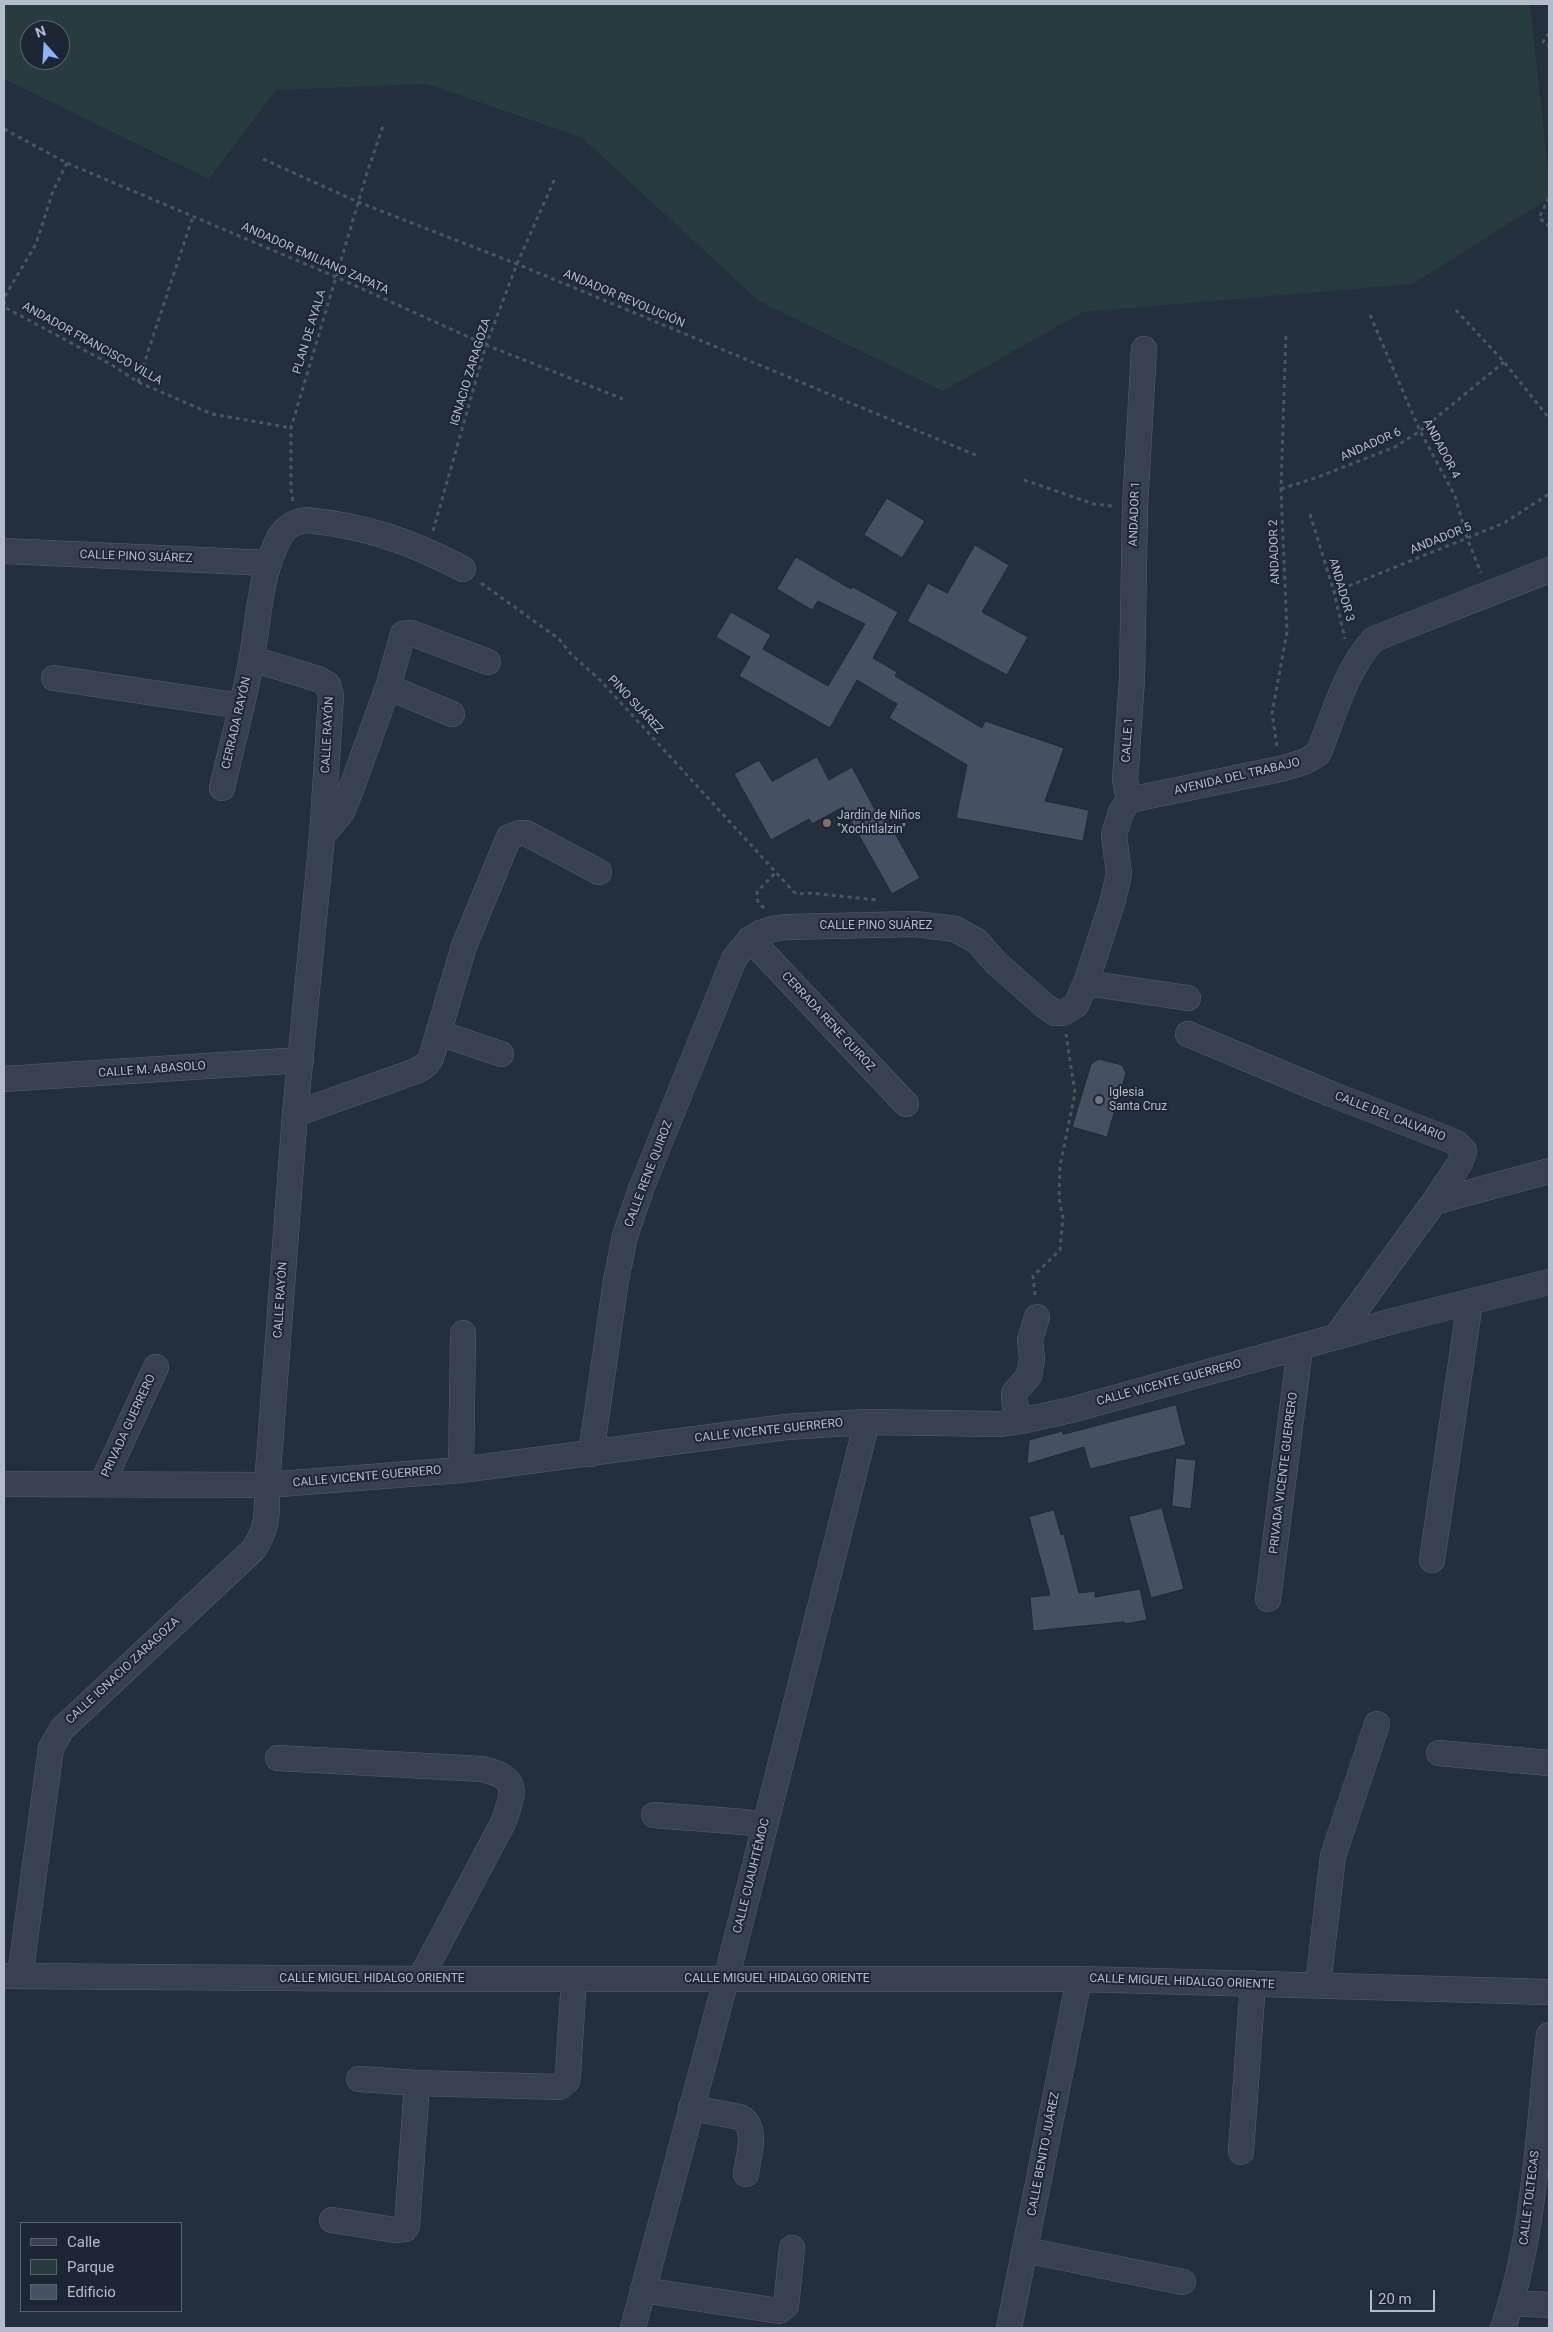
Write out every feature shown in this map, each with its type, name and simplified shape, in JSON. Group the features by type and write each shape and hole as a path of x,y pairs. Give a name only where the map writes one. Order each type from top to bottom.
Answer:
{"street":[{"name":"ANDADOR 1","path":"1132,679 1135,507 1144,349"},
{"path":"252,659 262,588 268,562 279,537 286,528 297,521 359,527 427,550 463,569"},
{"name":"CALLE PINO SUÁREZ","path":"4,551 268,562"},
{"name":"AVENIDA DEL TRABAJO","path":"1129,800 1280,769 1304,762 1318,754 1337,704 1353,671 1374,639 1549,570"},
{"path":"322,836 342,812 388,687 401,637 405,633 410,633 488,662"},
{"name":"CERRADA RAYÓN","path":"222,788 252,659"},
{"name":"CALLE RAYÓN","path":"252,659 318,679 330,689 331,696 322,836 295,1114 267,1485"},
{"path":"54,678 241,706"},
{"name":"CALLE 1","path":"1129,800 1125,780 1132,679"},
{"path":"388,687 452,714"},
{"path":"1063,1013 1076,1004 1086,983 1119,874 1114,835 1121,812 1129,800"},
{"path":"295,1114 426,1066 439,1033 464,946 509,837 526,833 599,872"},
{"name":"CALLE PINO SUÁREZ","path":"750,939 771,928 787,927 915,924 955,928 977,942 996,963 1045,1006 1055,1012 1063,1013"},
{"name":"CERRADA RENE QUIROZ","path":"750,939 906,1104"},
{"name":"CALLE RENE QUIROZ","path":"591,1454 616,1280 625,1236 641,1189 734,959 750,939"},
{"path":"1086,983 1188,998"},
{"path":"439,1033 501,1054"},
{"name":"CALLE DEL CALVARIO","path":"1188,1034 1331,1094 1455,1142 1464,1151 1463,1156 1434,1202 1336,1337"},
{"name":"CALLE M. ABASOLO","path":"4,1079 301,1060"},
{"path":"1434,1202 1549,1171"},
{"name":"CALLE VICENTE GUERRERO","path":"4,1484 267,1485 461,1470 786,1427 867,1422 1000,1424 1021,1421 1549,1282"},
{"path":"1432,1560 1470,1302"},
{"path":"1021,1421 1014,1401 1014,1394 1029,1376 1032,1359 1030,1340 1037,1317"},
{"path":"461,1470 463,1333"},
{"name":"PRIVADA VICENTE GUERRERO","path":"1268,1598 1300,1348"},
{"name":"PRIVADA GUERRERO","path":"102,1484 156,1367"},
{"name":"CALLE CUAUHTÉMOC","path":"633,2328 726,1980 867,1422"},
{"name":"CALLE IGNACIO ZARAGOZA","path":"12,1976 51,1748 62,1729 253,1550 264,1535 267,1520 267,1485"},
{"path":"1318,1986 1333,1856 1376,1724"},
{"path":"1439,1753 1549,1763"},
{"path":"278,1758 482,1769 498,1772 508,1779 513,1790 503,1823 420,1979"},
{"path":"654,1815 744,1822 764,1826"},
{"name":"CALLE MIGUEL HIDALGO ORIENTE","path":"12,1976 726,1980 1079,1979 1549,1992"},
{"path":"359,2079 553,2088 564,2085 568,2074 574,1978"},
{"name":"CALLE BENITO JUÁREZ","path":"1009,2328 1079,1979"},
{"path":"1241,2152 1253,1983"},
{"name":"CALLE TOLTECAS","path":"1503,2328 1524,2250 1531,2203 1549,2035"},
{"path":"332,2220 395,2230 404,2229 408,2226 417,2083"},
{"path":"691,2108 740,2117 747,2121 751,2130 746,2174"},
{"path":"643,2290 780,2311 786,2306 792,2248"},
{"path":"1025,2250 1182,2282"},
{"path":"1511,2303 1549,2305"}],"path":[{"path":"1549,33 1543,42 1549,46"},
{"name":"PLAN DE AYALA","path":"297,521 291,488 291,428 358,202 384,123"},
{"name":"ANDADOR EMILIANO ZAPATA","path":"4,130 67,163 336,277 486,345 623,399"},
{"name":"ANDADOR REVOLUCIÓN","path":"263,159 358,202 517,264 978,456"},
{"path":"4,302 5,296 36,244 53,191 67,163"},
{"name":"IGNACIO ZARAGOZA","path":"427,550 486,345 517,264 556,176"},
{"path":"1549,198 1539,218 1549,226"},
{"path":"138,382 193,216"},
{"name":"ANDADOR FRANCISCO VILLA","path":"4,302 6,308 112,365 138,382 212,414 291,428"},
{"path":"1456,310 1504,362 1549,418"},
{"name":"ANDADOR 4","path":"1370,314 1420,431 1455,496 1466,538 1490,594"},
{"name":"ANDADOR 2","path":"1280,769 1272,713 1287,632 1282,489 1286,332"},
{"name":"ANDADOR 6","path":"1282,489 1395,447 1420,431 1504,362"},
{"path":"1024,480 1094,504 1135,507"},
{"name":"ANDADOR 5","path":"1334,592 1504,523 1549,494"},
{"name":"ANDADOR 3","path":"1310,514 1334,592 1353,671"},
{"name":"PINO SUÁREZ","path":"463,569 559,639 571,654 600,680 794,892 797,894 803,893"},
{"path":"776,872 757,892 756,898 758,903 787,927"},
{"path":"1037,1317 1033,1276 1060,1250 1063,1218 1059,1198 1060,1166 1075,1093 1063,1013"}],"green space":[{"path":"4,4 1530,4 1549,179 1549,198 1413,284 1083,312 943,391 760,302 581,137 426,84 276,90 209,179 4,79"}],"building":[{"path":"887,498 925,521 902,558 864,535"},
{"path":"975,545 1009,565 982,612 1028,637 1007,675 907,621 928,583 947,593"},
{"path":"796,557 851,589 853,587 898,612 873,658 897,672 895,676 982,728 985,721 1064,748 1045,801 1089,810 1083,841 956,818 967,765 889,718 897,704 857,680 830,728 739,676 750,657 716,637 731,612 771,635 763,649 828,686 865,624 818,601 812,610 777,589"},
{"path":"817,757 829,780 852,767 879,817 884,814 920,878 892,894 843,807 812,824 809,819 771,840 734,774 759,760 772,781"},
{"name":"Iglesia Santa Cruz","path":"1099,1059 1122,1065 1126,1073 1107,1137 1072,1127 1091,1064"},
{"path":"1176,1405 1186,1445 1090,1469 1084,1447 1027,1464 1029,1440 1062,1431 1063,1434"},
{"path":"1176,1458 1196,1460 1191,1509 1172,1506"},
{"path":"1162,1508 1184,1589 1151,1598 1129,1517"},
{"path":"1054,1510 1061,1535 1064,1534 1079,1593 1095,1591 1095,1597 1140,1589 1147,1620 1125,1624 1124,1622 1033,1631 1030,1597 1050,1595 1029,1517"}],"place":[{"name":"Jardín de Niños \"Xochitlalzin\"","path":"827,823"},
{"name":"Iglesia Santa Cruz","path":"1099,1100"}]}
